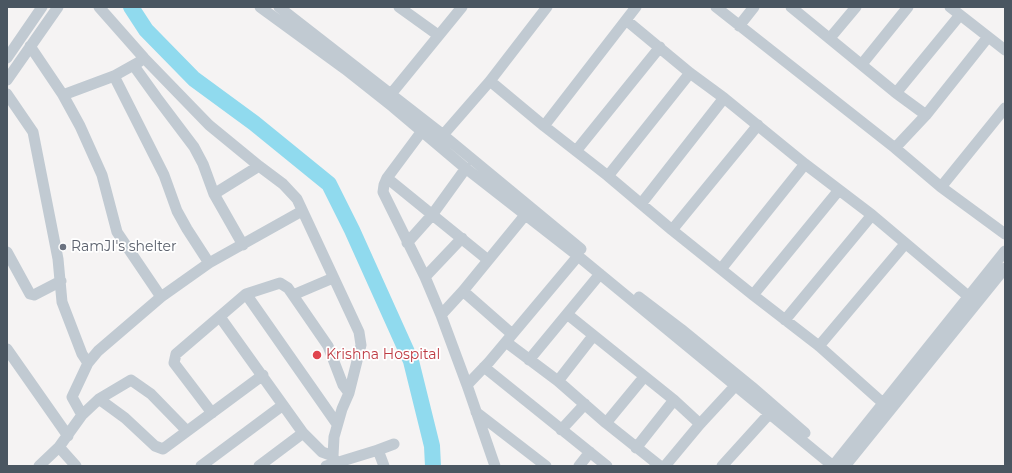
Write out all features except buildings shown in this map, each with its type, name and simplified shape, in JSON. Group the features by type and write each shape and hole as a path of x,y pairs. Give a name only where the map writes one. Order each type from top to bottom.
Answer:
{"street":[{"path":"7,58 42,7"},
{"path":"7,80 58,7"},
{"path":"99,7 144,58 209,125 283,184 297,199 359,332 361,344 349,393 337,424 334,437 332,463"},
{"path":"260,7 345,69 466,168 578,256 770,413 839,465"},
{"path":"279,7 443,135 622,284 681,329 752,387 839,465"},
{"path":"391,94 462,7"},
{"path":"443,135 490,81 547,7"},
{"path":"544,126 636,7"},
{"path":"716,7 895,148 941,187 1005,234"},
{"path":"739,26 754,7"},
{"path":"830,38 856,7"},
{"path":"862,64 908,7"},
{"path":"950,7 1005,50"},
{"path":"403,8 438,35"},
{"path":"793,8 896,93 926,115"},
{"path":"896,93 960,15"},
{"path":"626,20 690,73 724,98 805,164 872,215 968,296"},
{"path":"895,148 926,115 988,37"},
{"path":"30,46 63,95 80,126 102,175 117,232 161,297"},
{"path":"576,151 660,47"},
{"path":"63,95 114,76 134,66 144,58"},
{"path":"134,66 194,147 203,164 214,194 243,245"},
{"path":"608,176 690,73"},
{"path":"114,76 164,175 177,211 209,263"},
{"path":"490,81 720,269 819,346 884,404"},
{"path":"7,94 33,132 58,260 62,302 82,354 88,363"},
{"path":"641,204 724,98"},
{"path":"941,187 1005,108"},
{"path":"672,230 758,125"},
{"path":"422,131 387,178 384,184 383,192 425,277 441,315 495,466"},
{"path":"720,269 805,164"},
{"path":"214,194 259,166"},
{"path":"407,243 432,214 466,168"},
{"path":"387,178 488,260"},
{"path":"753,295 839,190"},
{"path":"82,415 72,397 88,363 98,350 161,297 209,263 302,211"},
{"path":"441,315 463,291 526,214"},
{"path":"785,320 872,215"},
{"path":"425,277 462,238"},
{"path":"819,346 905,244"},
{"path":"839,465 884,404 1005,251"},
{"path":"7,252 30,294 34,295 61,281"},
{"path":"467,385 578,256"},
{"path":"839,465 1005,268"},
{"path":"529,360 600,274"},
{"path":"293,295 333,278"},
{"path":"212,413 174,363 176,354 246,294 280,283 288,288 328,346 343,385 349,393"},
{"path":"463,291 529,360 558,381 606,423 660,466"},
{"path":"246,294 337,424"},
{"path":"567,314 674,400 700,424"},
{"path":"220,317 263,375 303,433 332,463"},
{"path":"558,381 593,336"},
{"path":"7,349 68,436"},
{"path":"484,367 607,466"},
{"path":"99,399 125,418 155,446 163,449 263,375"},
{"path":"606,423 644,377"},
{"path":"39,466 68,436 82,415 99,399 131,380 151,394 187,431"},
{"path":"665,466 700,424 736,385"},
{"path":"636,448 674,400"},
{"path":"561,430 585,404"},
{"path":"201,466 283,405"},
{"path":"476,412 546,466"},
{"path":"722,466 770,413"},
{"path":"259,466 303,433"},
{"path":"332,463 394,444"},
{"path":"59,446 76,466"},
{"path":"378,450 384,466"},
{"path":"579,466 590,452"}],"waterway":[{"path":"131,7 146,30 194,79 254,123 329,184 352,230 411,361 432,446 433,466"}],"place":[{"name":"RamJI's shelter","path":"63,247"},
{"name":"Krishna Hospital","path":"317,355"}]}
